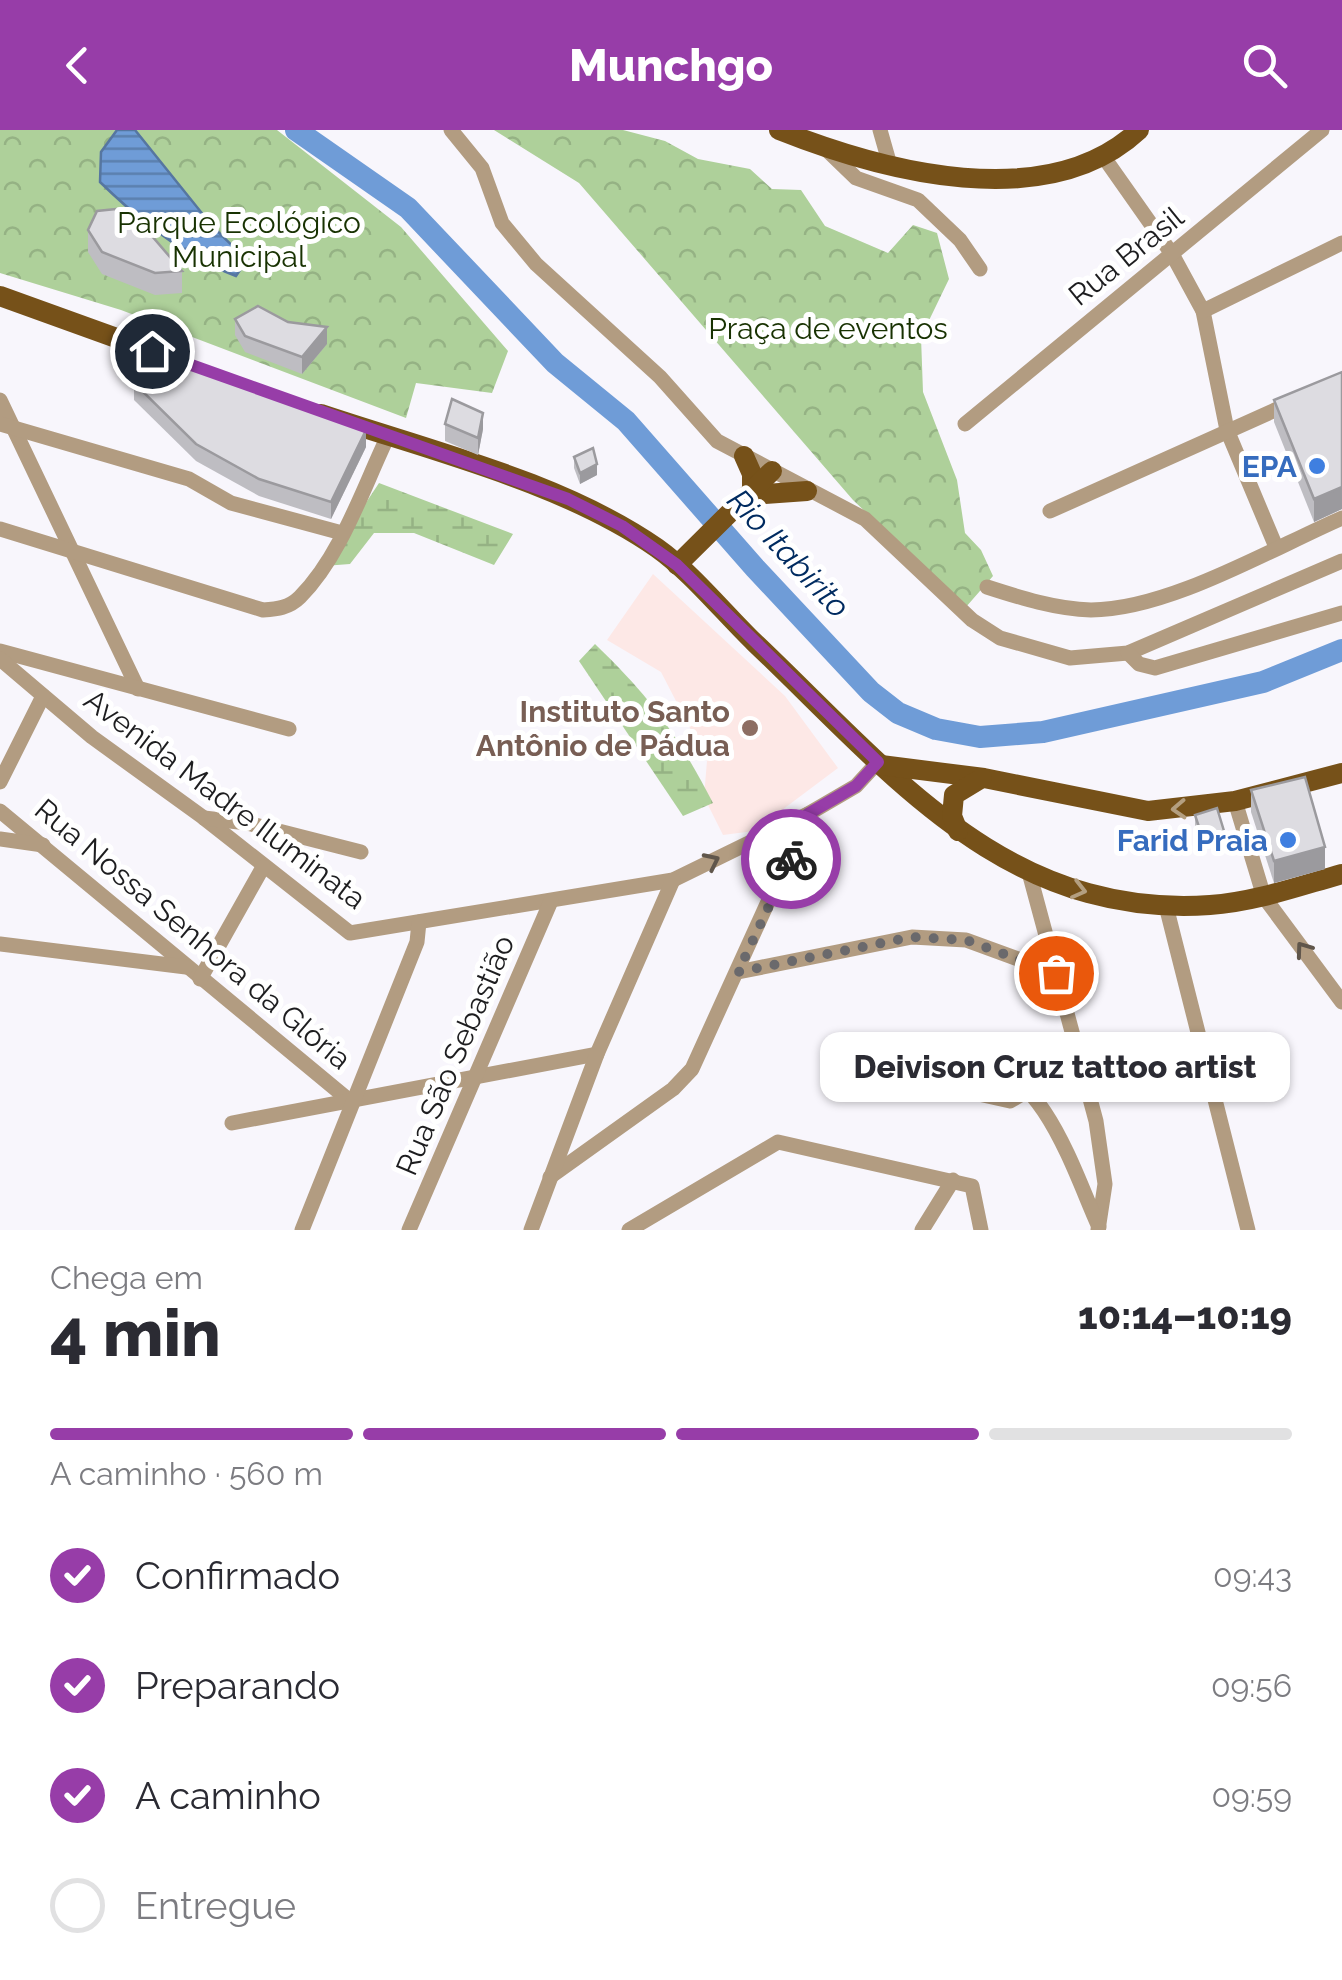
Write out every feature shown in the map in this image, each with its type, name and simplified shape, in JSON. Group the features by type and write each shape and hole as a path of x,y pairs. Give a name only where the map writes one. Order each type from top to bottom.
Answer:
{"main road":[{"path":"779,130 890,165 993,180 1034,175 1103,156 1139,130"},
{"path":"0,296 170,358"},
{"path":"296,405 568,499 622,526 677,565 879,764 958,831 1030,876 1081,892 1166,906 1212,905 1264,896 1342,874"},
{"path":"744,456 752,474 749,498"},
{"path":"677,565 772,472"},
{"path":"749,498 807,491"},
{"path":"879,764 984,778 1148,811 1234,801 1342,773"},
{"path":"958,831 952,816 954,795 961,787 984,778"}],"street":[{"path":"451,130 482,168 502,223 536,264 660,376 717,441 865,519 972,620 1000,638 1070,658 1128,653 1342,562"},
{"path":"880,130 890,165"},
{"name":"Rua Brasil","path":"965,424 1322,130"},
{"path":"823,146 856,178 918,200 960,240 980,268"},
{"path":"1103,156 1172,254 1203,310 1227,430 1276,548"},
{"path":"1203,310 1342,243"},
{"path":"1050,511 1309,394"},
{"path":"0,400 6,426 76,554 138,690"},
{"path":"6,426 189,479 231,503 342,533"},
{"path":"0,529 263,610 284,608 300,598 342,533 388,436"},
{"path":"987,587 1058,606 1128,607 1171,594 1342,518"},
{"path":"1128,653 1139,664 1155,668 1342,613"},
{"path":"0,651 289,729"},
{"name":"Avenida Madre Iluminata","path":"0,660 350,933 673,880 808,814 856,786 879,764"},
{"path":"0,782 43,696"},
{"path":"1234,801 1264,896 1342,1002"},
{"name":"Rua Nossa Senhora da Glória","path":"0,812 350,1100"},
{"path":"550,1177 683,1080 738,972 808,814"},
{"path":"204,818 248,823 361,852"},
{"path":"0,839 42,845"},
{"path":"200,978 262,867"},
{"path":"1030,876 1096,1121 1105,1184 1099,1228"},
{"path":"532,1230 597,1054 673,880"},
{"name":"Rua São Sebastião","path":"410,1230 550,901"},
{"path":"1166,906 1248,1230"},
{"path":"302,1230 350,1100 418,942 419,922"},
{"path":"738,972 912,937 966,940 1056,973"},
{"path":"0,944 186,966"},
{"path":"232,1123 597,1054"},
{"path":"1027,1091 1045,1108 1099,1228"},
{"path":"629,1230 778,1142 972,1186 981,1230"},
{"path":"922,1230 953,1180"}],"shaded area":[{"name":"Instituto Santo Antônio de Pádua","path":"653,574 785,696 838,768 754,831 723,835 704,797 707,761 661,672 607,640"}],"green space":[{"name":"Parque Ecológico Municipal","path":"0,130 277,130 401,227 508,351 492,393 416,383 406,418 121,310 0,273"},
{"name":"Praça de eventos","path":"494,130 623,130 665,141 698,159 750,169 772,189 801,190 825,226 888,253 913,225 937,233 949,279 921,337 923,392 957,480 965,533 981,550 993,576 966,607 853,500 579,183"},
{"path":"379,483 513,534 494,565 414,533 374,533 350,564 324,566"},
{"path":"595,644 661,718 713,803 683,816 579,661"}],"water":[{"path":"117,130 135,130 213,227 247,260 236,276 163,236 100,182 101,152"}],"building":[{"path":"116,209 151,235 182,271 155,273 102,252 88,230 97,211"},
{"path":"258,306 288,322 327,327 302,357 245,336 235,319"},
{"path":"134,339 366,430 331,502 259,479 196,444 134,383"},
{"name":"EPA","path":"1342,372 1342,487 1314,499 1274,400"},
{"path":"452,399 483,413 478,438 445,424"},
{"path":"593,448 597,464 580,473 574,457"},
{"name":"Farid Praia","path":"1305,777 1325,847 1274,861 1251,790"},
{"path":"1217,808 1224,831 1202,836 1195,815"}],"waterway":[{"name":"Rio Itabirito","path":"296,130 408,208 555,363 626,421 755,568 871,692 898,713 936,729 980,737 1043,732 1263,682 1342,650"}],"way so far":[{"path":"791,859 738,972 912,937 966,940 1056,973"}],"place":[{"name":"EPA","path":"1317,466"},
{"name":"Instituto Santo Antônio de Pádua","path":"750,728"},
{"name":"Farid Praia","path":"1288,840"},
{"name":"Deivison Cruz tattoo artist","path":"1056,973"}],"route":[{"path":"152,351 262,394 568,499 660,550 878,762 856,786 808,814 791,859"}]}
